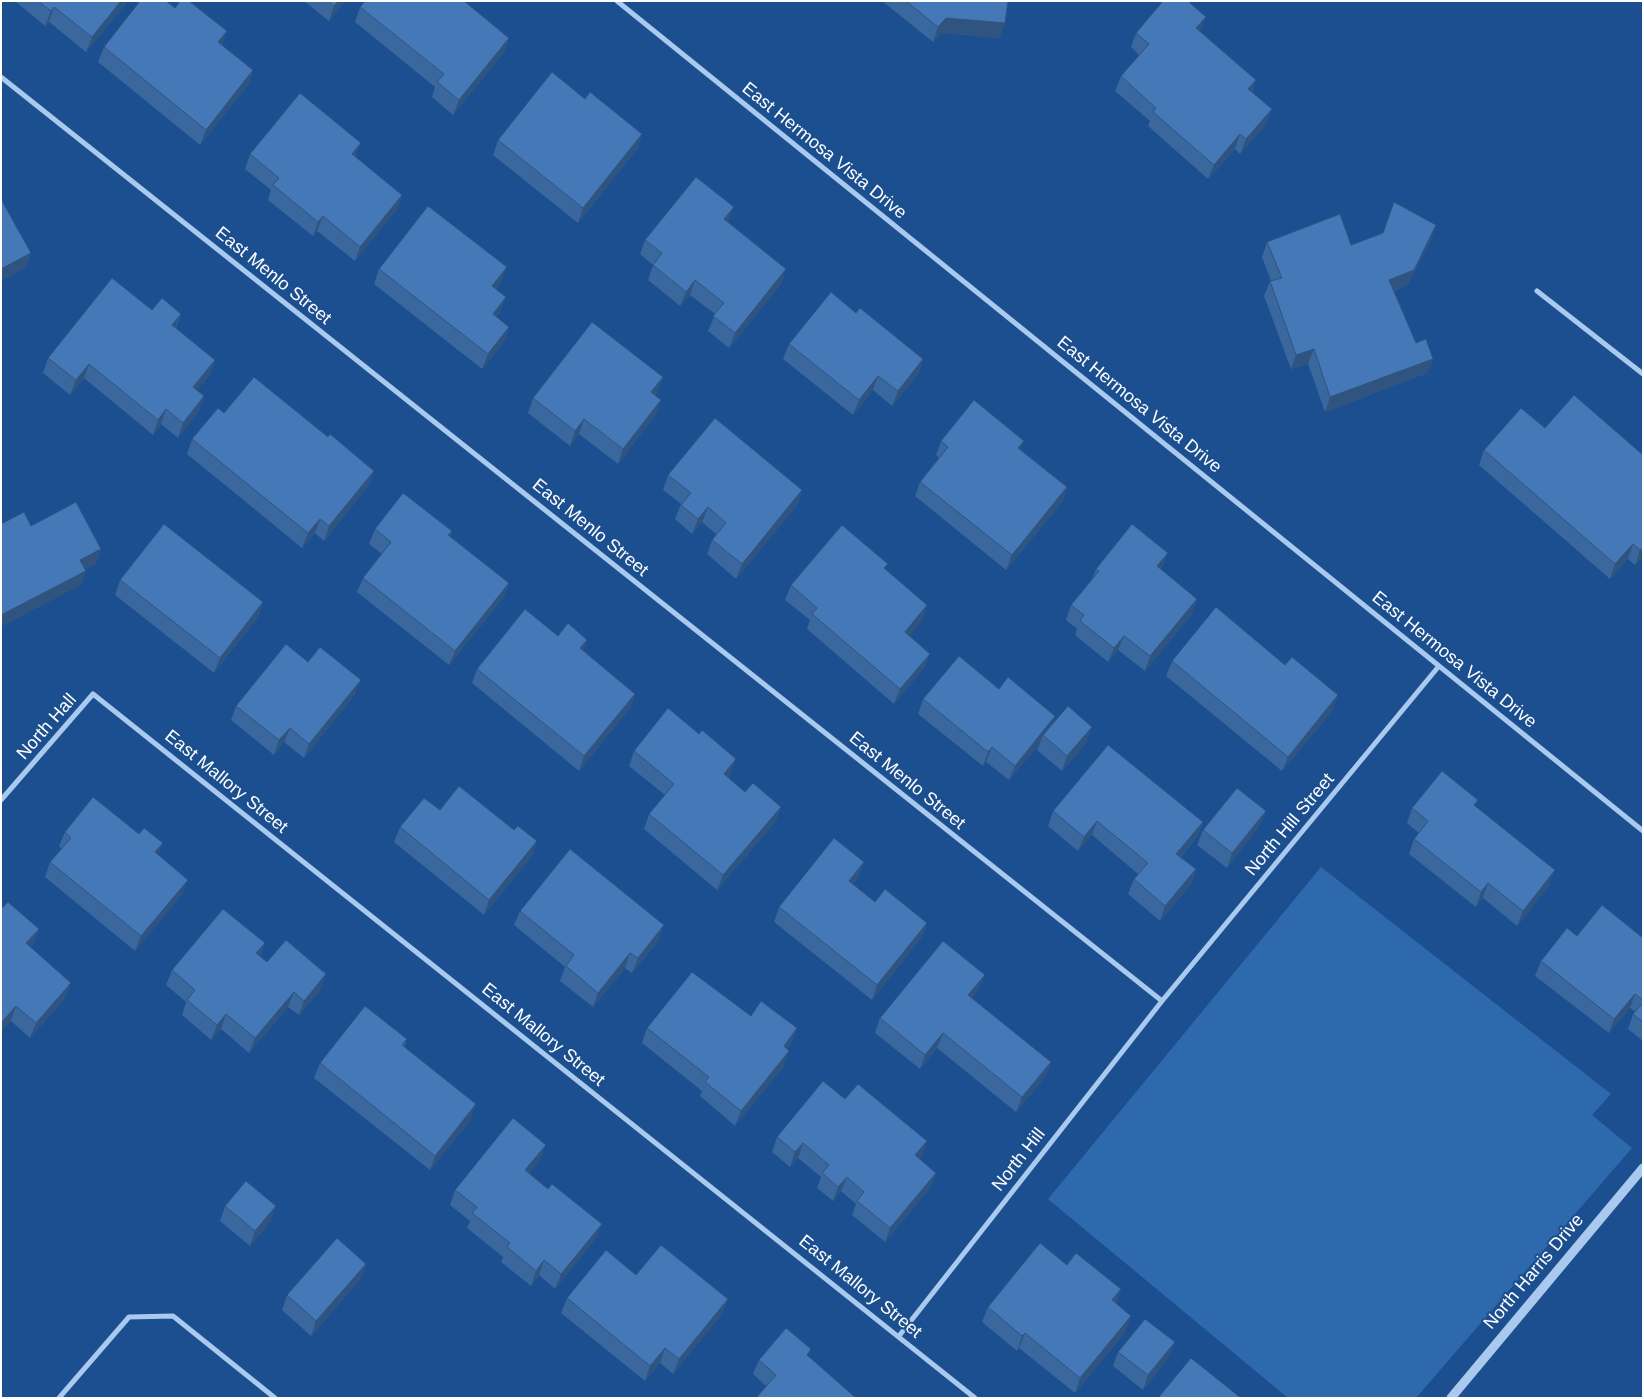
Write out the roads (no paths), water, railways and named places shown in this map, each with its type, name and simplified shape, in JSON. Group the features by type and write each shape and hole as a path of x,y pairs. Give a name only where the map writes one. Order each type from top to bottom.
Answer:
{"street":[{"name":"East Hermosa Vista Drive","path":"617,1 1643,831"},
{"name":"East Menlo Street","path":"1,77 1162,1001"},
{"path":"1537,291 1643,374"},
{"name":"North Hill Street","path":"1162,1001 1439,666"},
{"name":"North Hall","path":"1,800 93,694"},
{"name":"East Mallory Street","path":"93,694 975,1398"},
{"name":"North Hill","path":"899,1336 1162,1001"},
{"name":"North Harris Drive","path":"1451,1398 1643,1168"},
{"path":"59,1398 129,1317 173,1316 275,1398"}]}
